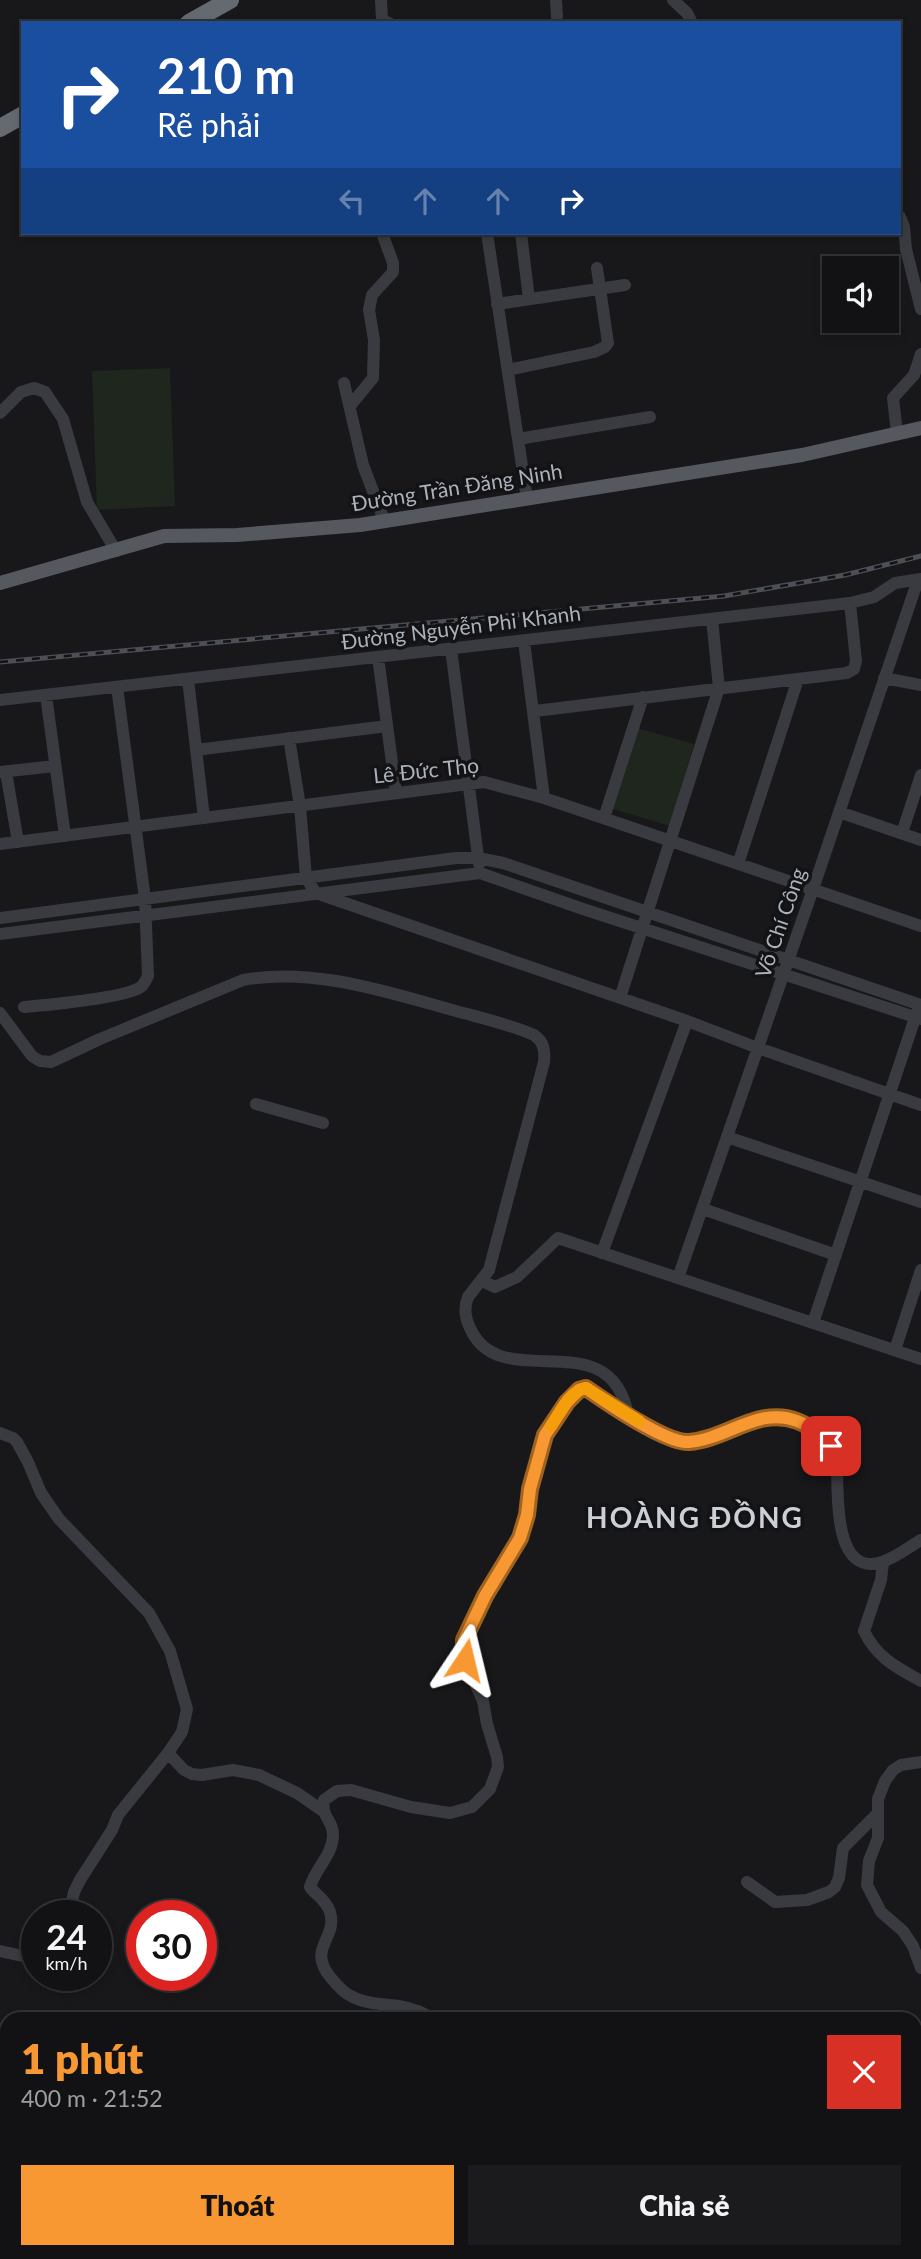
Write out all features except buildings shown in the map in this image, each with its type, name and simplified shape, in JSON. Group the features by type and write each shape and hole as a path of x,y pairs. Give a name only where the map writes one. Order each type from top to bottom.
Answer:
{"highway":[{"path":"193,21 230,0"},
{"path":"0,128 21,116"}],"main road":[{"name":"Đường Trần Đăng Ninh","path":"0,583 164,536 292,531 360,525 802,455 921,428"}],"street":[{"path":"381,0 382,20 384,21"},
{"path":"556,0 557,17"},
{"path":"673,0 687,13 691,21"},
{"path":"901,220 921,309"},
{"path":"350,406 373,378 374,340 369,310 372,295 393,272 393,263 383,235"},
{"path":"487,235 527,499"},
{"path":"521,235 529,299"},
{"path":"508,370 594,352 605,347 608,343 597,268"},
{"path":"498,304 625,285"},
{"path":"897,433 893,398 914,375 921,354"},
{"path":"344,383 363,465 384,520"},
{"path":"0,413 21,392 34,388 45,393 63,419 87,502 116,551"},
{"path":"518,439 650,417"},
{"name":"Đường Nguyễn Phi Khanh","path":"0,700 850,603 874,597 895,583 919,580"},
{"name":"Võ Chí Công","path":"678,1278 919,580"},
{"path":"535,711 847,673 854,669 856,661 850,603"},
{"path":"620,998 719,688 712,619"},
{"path":"524,641 544,798"},
{"path":"451,649 480,873"},
{"path":"378,657 396,793"},
{"path":"884,678 921,685"},
{"path":"188,679 204,818"},
{"path":"738,864 798,679"},
{"path":"24,1007 95,999 131,991 142,986 148,976 145,899 117,687"},
{"path":"46,695 65,836"},
{"path":"604,818 643,697"},
{"path":"196,750 387,726"},
{"path":"289,738 300,806 306,878 316,893 921,1105"},
{"path":"19,842 3,772 55,766"},
{"path":"902,833 921,775"},
{"name":"Lê Đức Thọ","path":"0,844 469,783 491,783 544,798 921,926"},
{"path":"839,812 921,840"},
{"path":"0,918 456,858 490,859 920,1003 918,1018 889,1095 813,1323"},
{"path":"0,934 480,873 918,1018"},
{"path":"0,1013 32,1056 40,1061 51,1062 243,980 298,975 402,996 539,1038 544,1047 544,1062 500,1233 489,1270 466,1301 466,1318 471,1332 484,1348 500,1355 520,1360 581,1363 599,1368 619,1391 626,1403 628,1415"},
{"path":"602,1253 687,1021"},
{"path":"256,1104 323,1123"},
{"path":"727,1137 921,1202"},
{"path":"703,1209 836,1255"},
{"path":"482,1281 495,1287 517,1276 558,1238 921,1359"},
{"path":"895,1350 921,1270"},
{"path":"323,1811 324,1800 337,1791 351,1790 411,1807 450,1813 472,1807 490,1789 498,1767 498,1757 483,1701 465,1660 464,1640 485,1596 520,1538 545,1435 567,1402 579,1390 586,1388 672,1439 688,1442 774,1416 790,1419 820,1432 831,1446 837,1462 839,1523 851,1555 860,1561 883,1562 921,1540"},
{"path":"0,1433 17,1442 29,1462 41,1493 59,1519 149,1613 170,1651 187,1710 182,1732 118,1815 112,1830 74,1892 72,1900"},
{"path":"883,1562 881,1580 864,1631 888,1663 921,1681"},
{"path":"168,1753 184,1770 192,1774 233,1770 259,1774 297,1793 323,1811 333,1828 333,1838 310,1887 322,1898 331,1920 321,1953 322,1966 350,1996 415,2012"},
{"path":"921,1762 901,1765 884,1781 878,1799 877,1838 869,1861 867,1885 881,1912 903,1931 914,1946 921,1968"},
{"path":"747,1882 775,1902 807,1900 829,1892 839,1878 844,1848 877,1814"},
{"path":"0,1951 21,1956"}],"shaded area":[{"path":"170,368 175,506 97,510 92,371"},
{"path":"637,728 694,744 670,826 613,809"}],"railway":[{"path":"0,662 724,596 845,575 921,556"}],"slow traffic":[{"path":"551,1426 567,1402 579,1390 586,1388 639,1421"}],"district":[{"name":"HOÀNG ĐỒNG","path":"695,1518"}],"route":[{"path":"465,1660 464,1640 485,1596 520,1538 545,1435 567,1402 579,1390 586,1388 672,1439 688,1442 774,1416 790,1419 820,1432 831,1446"}]}
